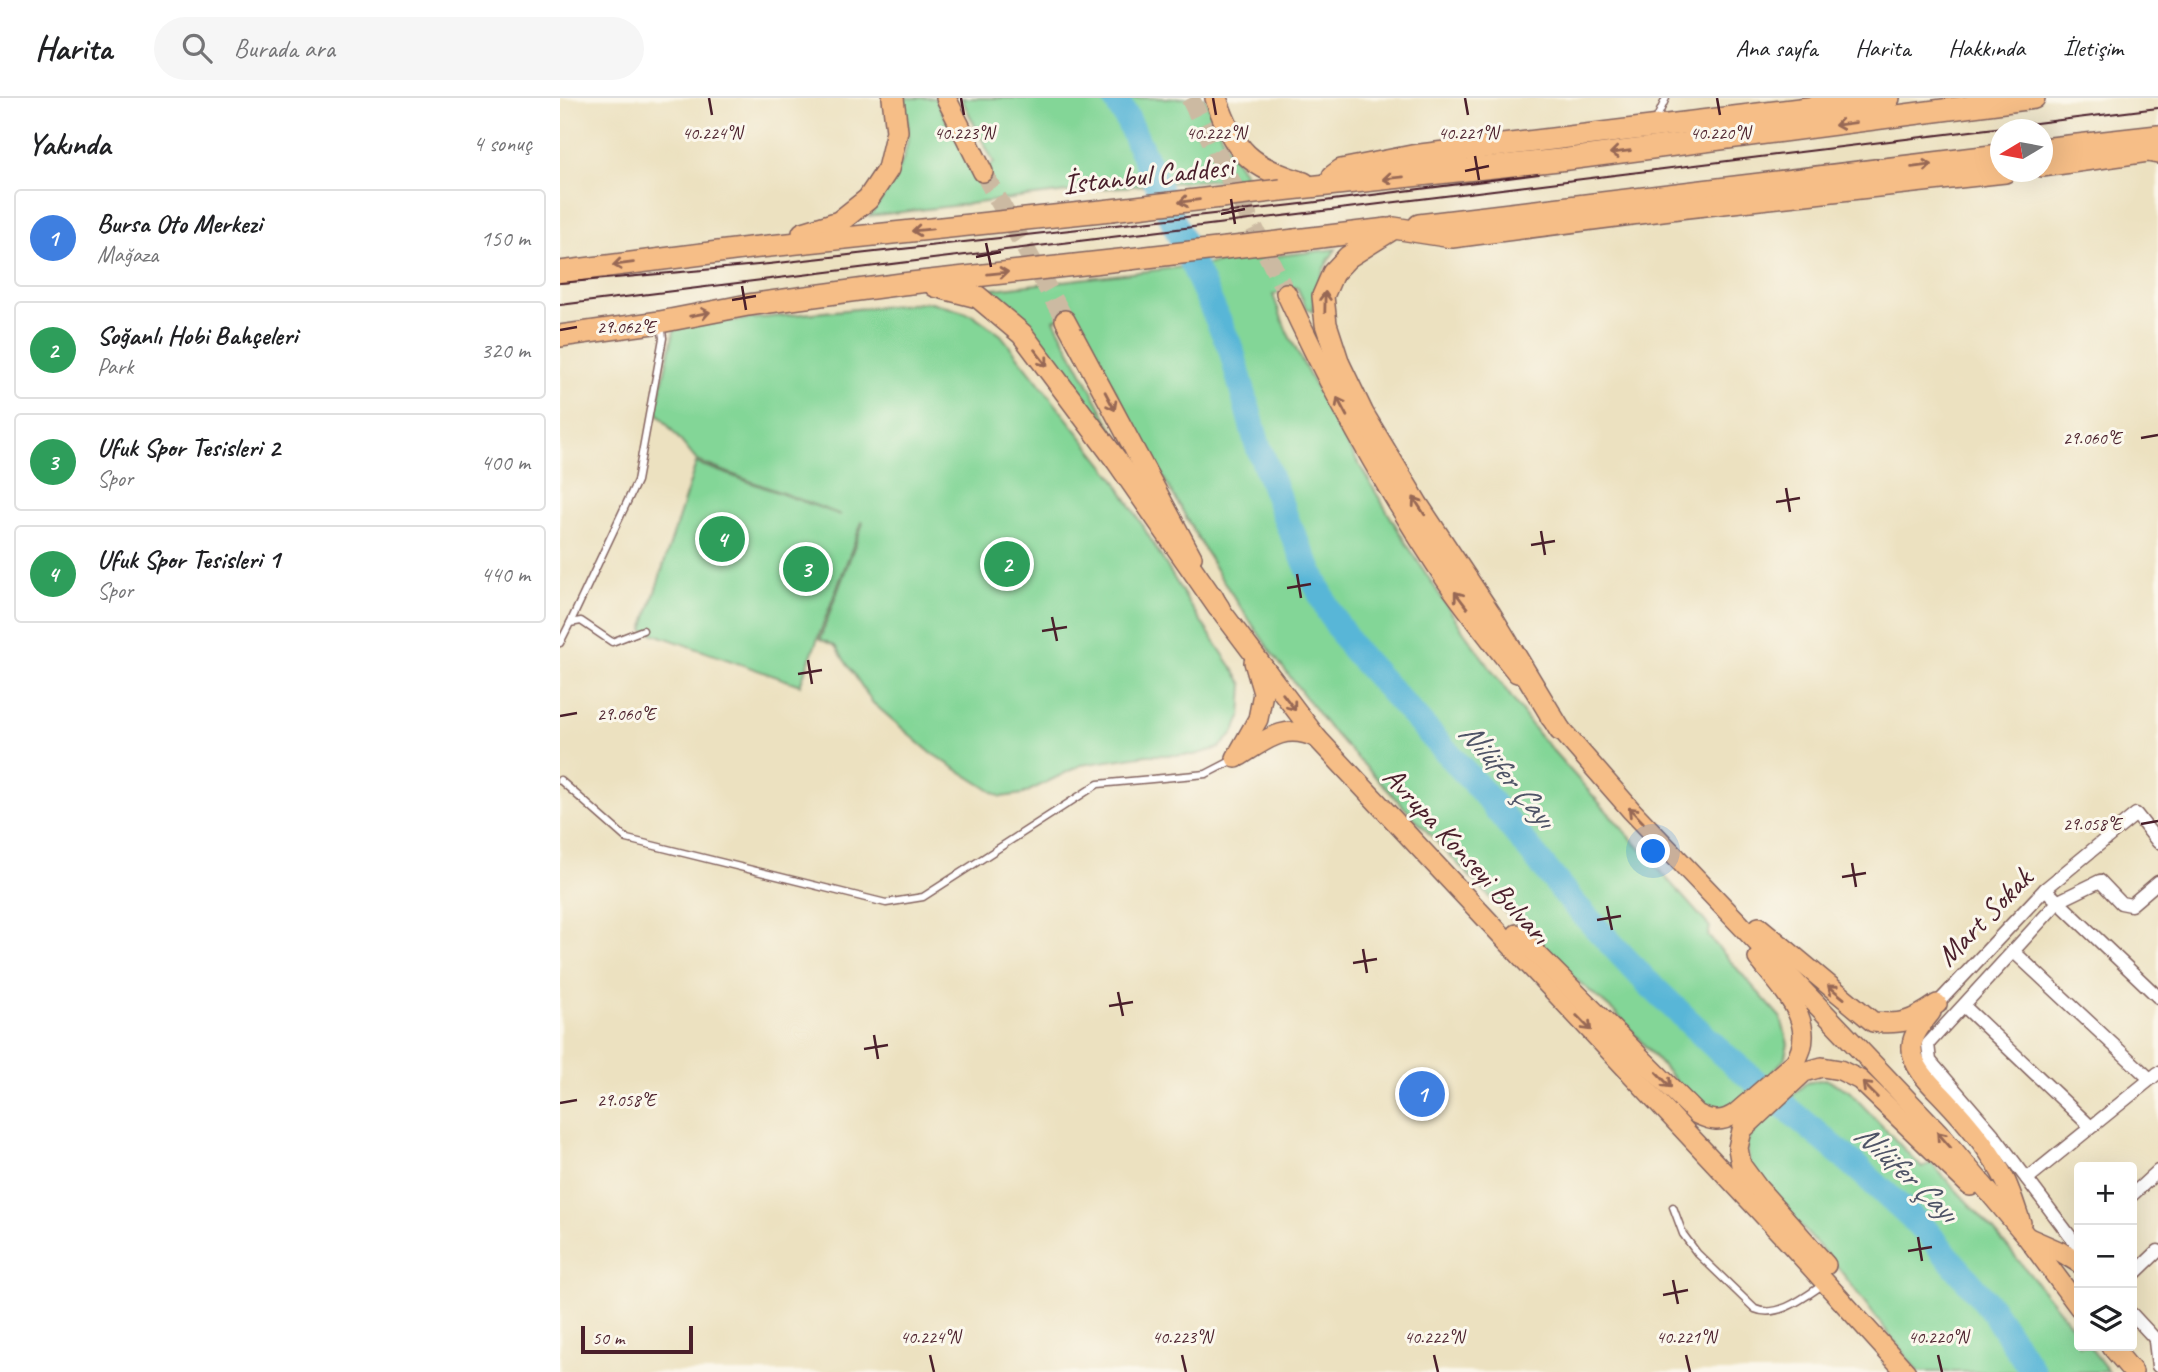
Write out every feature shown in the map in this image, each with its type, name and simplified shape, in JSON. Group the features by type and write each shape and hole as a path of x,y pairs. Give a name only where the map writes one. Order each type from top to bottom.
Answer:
{"highway":[{"path":"750,248 839,222 868,199 888,169 897,131 893,98"},
{"path":"1216,98 1231,136 1240,149 1260,167 1315,186 1341,170 1380,161 1769,109 1889,98"},
{"name":"İstanbul Caddesi","path":"560,272 750,248 1568,159 2034,98"},
{"path":"2053,148 2152,138"},
{"path":"2053,164 2148,151 2158,153"},
{"path":"560,336 660,322 748,305 902,284 1295,240 1990,156"},
{"path":"1560,730 1363,414 1336,354 1326,324 1323,296 1333,273 1348,257 1394,228 1452,237 1678,208 1990,174"},
{"path":"902,284 943,286 978,297 1022,334 1109,450 1219,608"}],"main road":[{"path":"946,98 983,172"},
{"path":"1286,293 1339,402 1395,500 1448,582 1560,730 1632,811 1937,1132 2026,1237 2074,1300"},
{"name":"Avrupa Konseyi Bulvarı","path":"1065,320 1219,608 1317,738 1903,1368"},
{"path":"1236,758 1258,719 1263,693 1251,651"},
{"path":"1236,758 1284,731 1303,732 1317,738"},
{"path":"1436,866 1502,920 1697,1114 1711,1121 1739,1122"},
{"path":"1693,873 1873,1022 1903,1041 1929,1083 1977,1137 1996,1165 2006,1182 2026,1237"},
{"path":"1693,873 1798,1010 1804,1033 1799,1067 1739,1122 1738,1148 1741,1165 1832,1272 1903,1368"},
{"path":"1873,1022 1905,1023 1937,1004"},
{"path":"1914,1059 1912,1045 1918,1030 1937,1004"},
{"path":"1799,1067 1840,1070 1860,1080 2026,1237 2062,1252 2074,1250"},
{"path":"2114,1351 2133,1372"}],"street":[{"name":"Mart Sokak","path":"1937,1004 2045,889 2136,814 2158,842"},
{"path":"2059,901 2100,881 2121,903 2131,905 2158,882"},
{"path":"2045,889 2158,997"},
{"name":"Mart Sokak","path":"2027,1179 1993,1134 1930,1061 1928,1044 2059,901"},
{"path":"2013,951 2154,1076 2027,1179 2074,1242"},
{"path":"1964,1006 2091,1127"},
{"path":"2137,1190 2158,1171"},
{"path":"2137,1271 2158,1251"},
{"path":"2137,1319 2157,1341 2158,1366"}],"lane":[{"path":"1653,126 1667,98"},
{"path":"560,643 637,481 663,338 660,322"},
{"path":"570,624 581,621 612,642 643,630"},
{"path":"560,780 627,839 886,903 923,897 1098,783 1206,774 1236,758"},
{"path":"1673,1208 1683,1234 1697,1253 1755,1310 1764,1313 1775,1311 1805,1297 1826,1283"}],"green space":[{"path":"902,98 935,98 975,176 994,163 961,98 1205,98 1225,144 1247,177 1084,190 869,216 897,174 906,150 908,125"},
{"path":"1336,249 1320,279 1313,312 1306,307 1297,287 1273,295 1287,332 1332,419 1406,543 1464,632 1538,734 1710,927 1708,936 1781,1018 1788,1044 1784,1060 1739,1106 1710,1115 1681,1087 1616,1013 1555,962 1330,729 1271,652 1219,575 1130,419 1073,310 1054,320 1121,446 1114,444 1040,343 986,290"},
{"path":"931,302 973,315 1001,335 1114,478 1190,605 1243,684 1241,717 1233,734 1219,748 1194,755 1147,755 1081,765 1023,794 1001,797 931,753 873,703 835,646 820,639 862,522 800,685 643,630 696,463 841,515 697,461 656,411 675,326"},
{"path":"1825,1079 1848,1090 1922,1168 1931,1163 1995,1232 2074,1328 2074,1351 2093,1351 2109,1372 1918,1372 1836,1265 1774,1197 1750,1166 1746,1143 1753,1132 1806,1083"}],"waterway":[{"name":"Nilüfer Çayı","path":"1115,98 1127,118 1231,349 1257,443 1288,524 1328,610 1352,648 1482,791 1574,904 1645,980 1724,1055 1851,1162 1927,1232 1990,1307 2033,1372"}],"tunnel":[{"path":"1190,98 1286,293"},
{"path":"983,172 1065,320"}],"tram line":[{"path":"560,305 2158,108"},
{"path":"560,283 769,264 1293,205 1539,174"}],"place":[{"name":"Ufuk Spor Tesisleri 1","path":"722,539"},
{"name":"Soğanlı Hobi Bahçeleri","path":"1007,564"},
{"name":"Ufuk Spor Tesisleri 2","path":"806,569"},
{"name":"Bursa Oto Merkezi","path":"1422,1094"}]}
